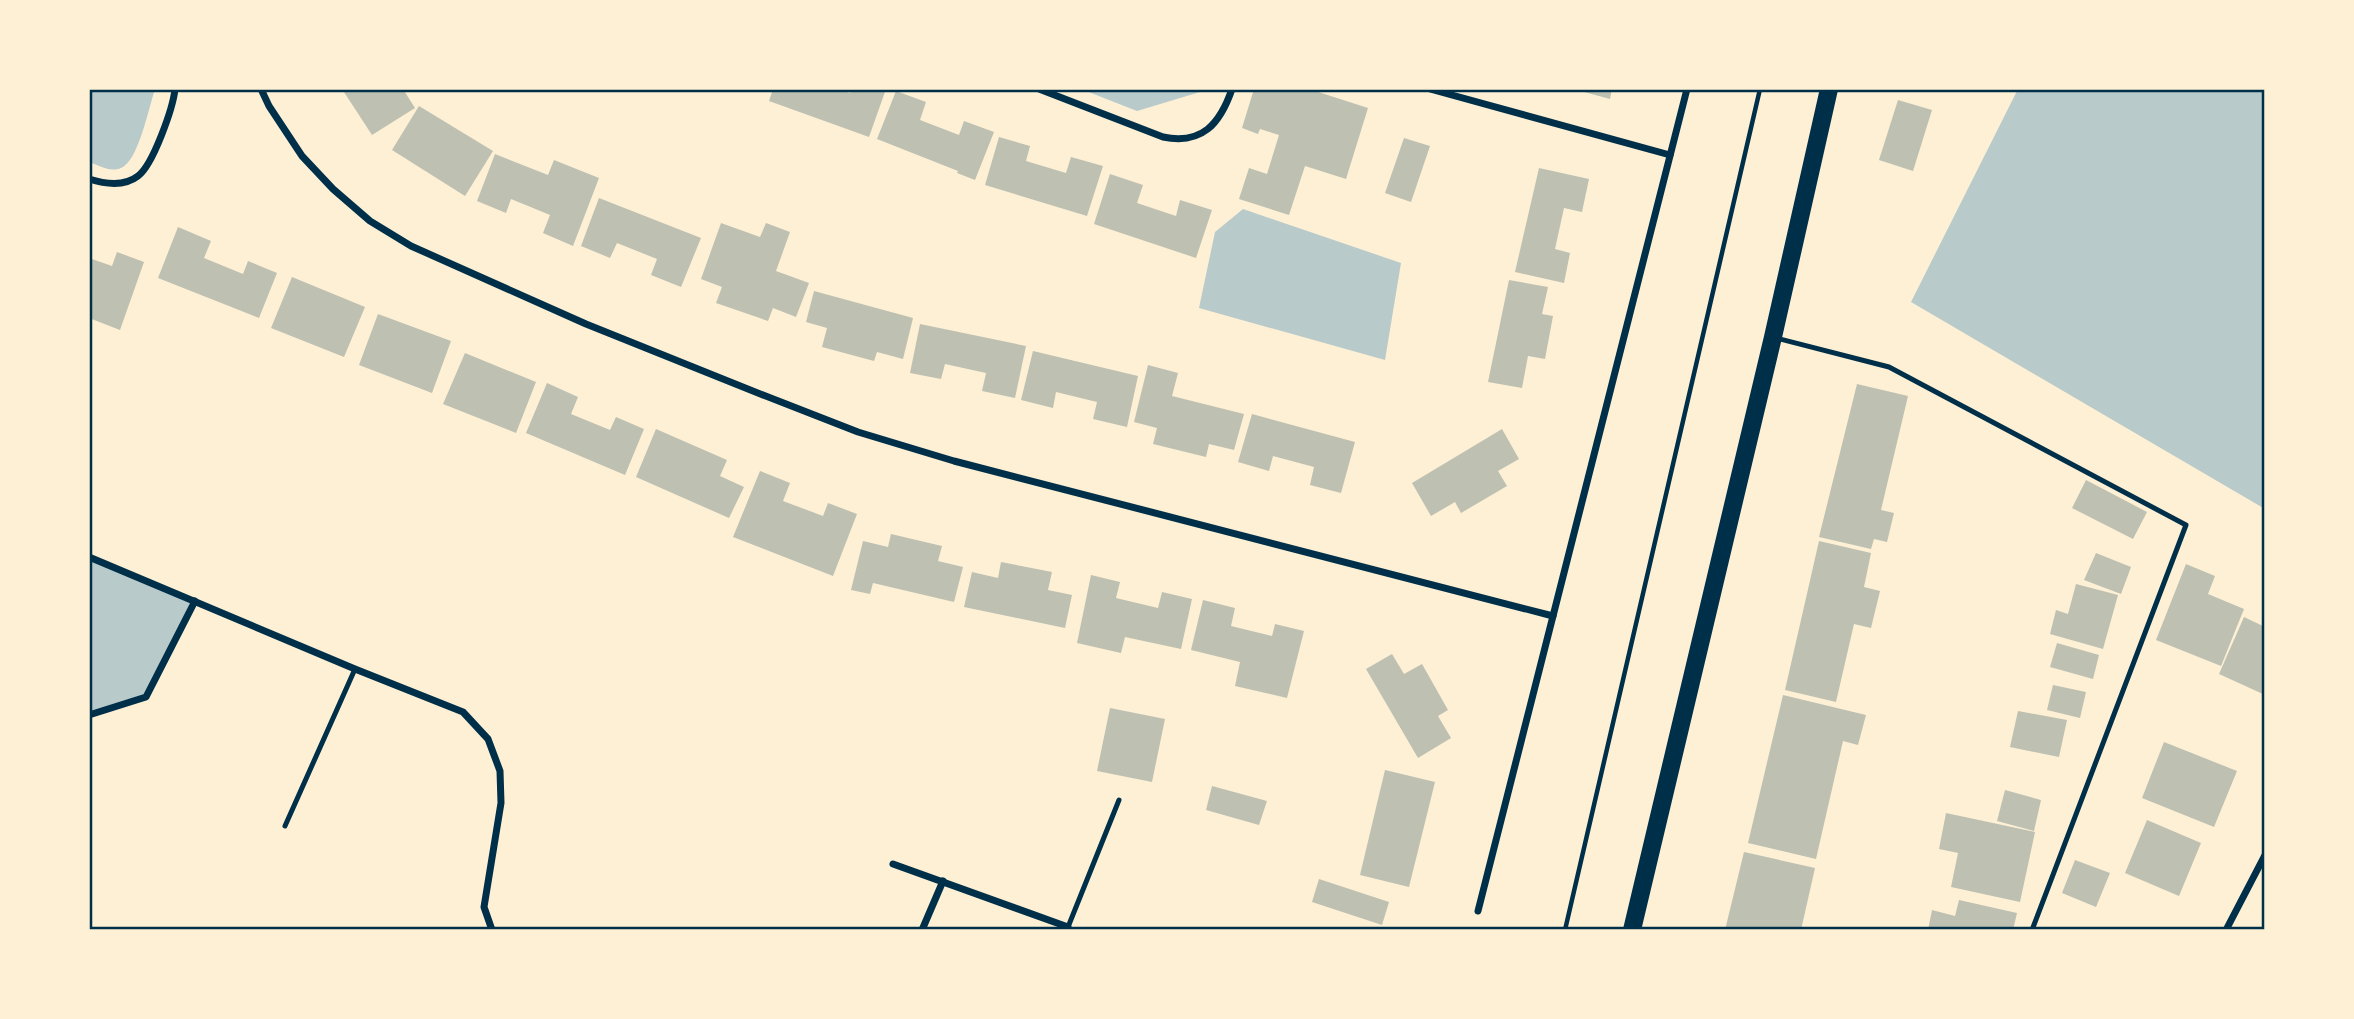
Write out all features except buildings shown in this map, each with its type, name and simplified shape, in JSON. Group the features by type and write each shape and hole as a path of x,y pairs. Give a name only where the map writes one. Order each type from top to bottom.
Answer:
{"main road":[{"path":"1632,930 1829,89"}],"street":[{"path":"89,179 110,184 137,178 146,167 163,130 174,101 175,89"},
{"path":"261,89 302,156 333,189 370,221 423,252 586,324 858,432 954,461 1553,616"},
{"path":"1039,89 1177,140 1203,134 1216,123 1232,89"},
{"path":"1430,89 1670,155"},
{"path":"1478,911 1687,89"},
{"path":"89,557 463,712 488,739 500,771 501,803 484,907 492,930"},
{"path":"89,715 146,698 195,601"},
{"path":"2225,930 2265,855"},
{"path":"892,864 1068,927"},
{"path":"922,930 943,881"}],"lane":[{"path":"1773,337 1889,367 2186,525 2032,930"},
{"path":"285,826 355,669"},
{"path":"1068,927 1119,800"}],"path":[{"path":"1565,930 1760,89"}],"shaded area":[{"path":"89,89 155,89 138,145 133,156 121,168 109,169 89,162"},
{"path":"1081,89 1210,89 1137,111"},
{"path":"2018,89 2265,89 2265,509 1911,302"},
{"path":"1243,209 1401,263 1385,360 1199,308 1215,232"},
{"path":"89,557 195,601 146,697 89,715"}]}
